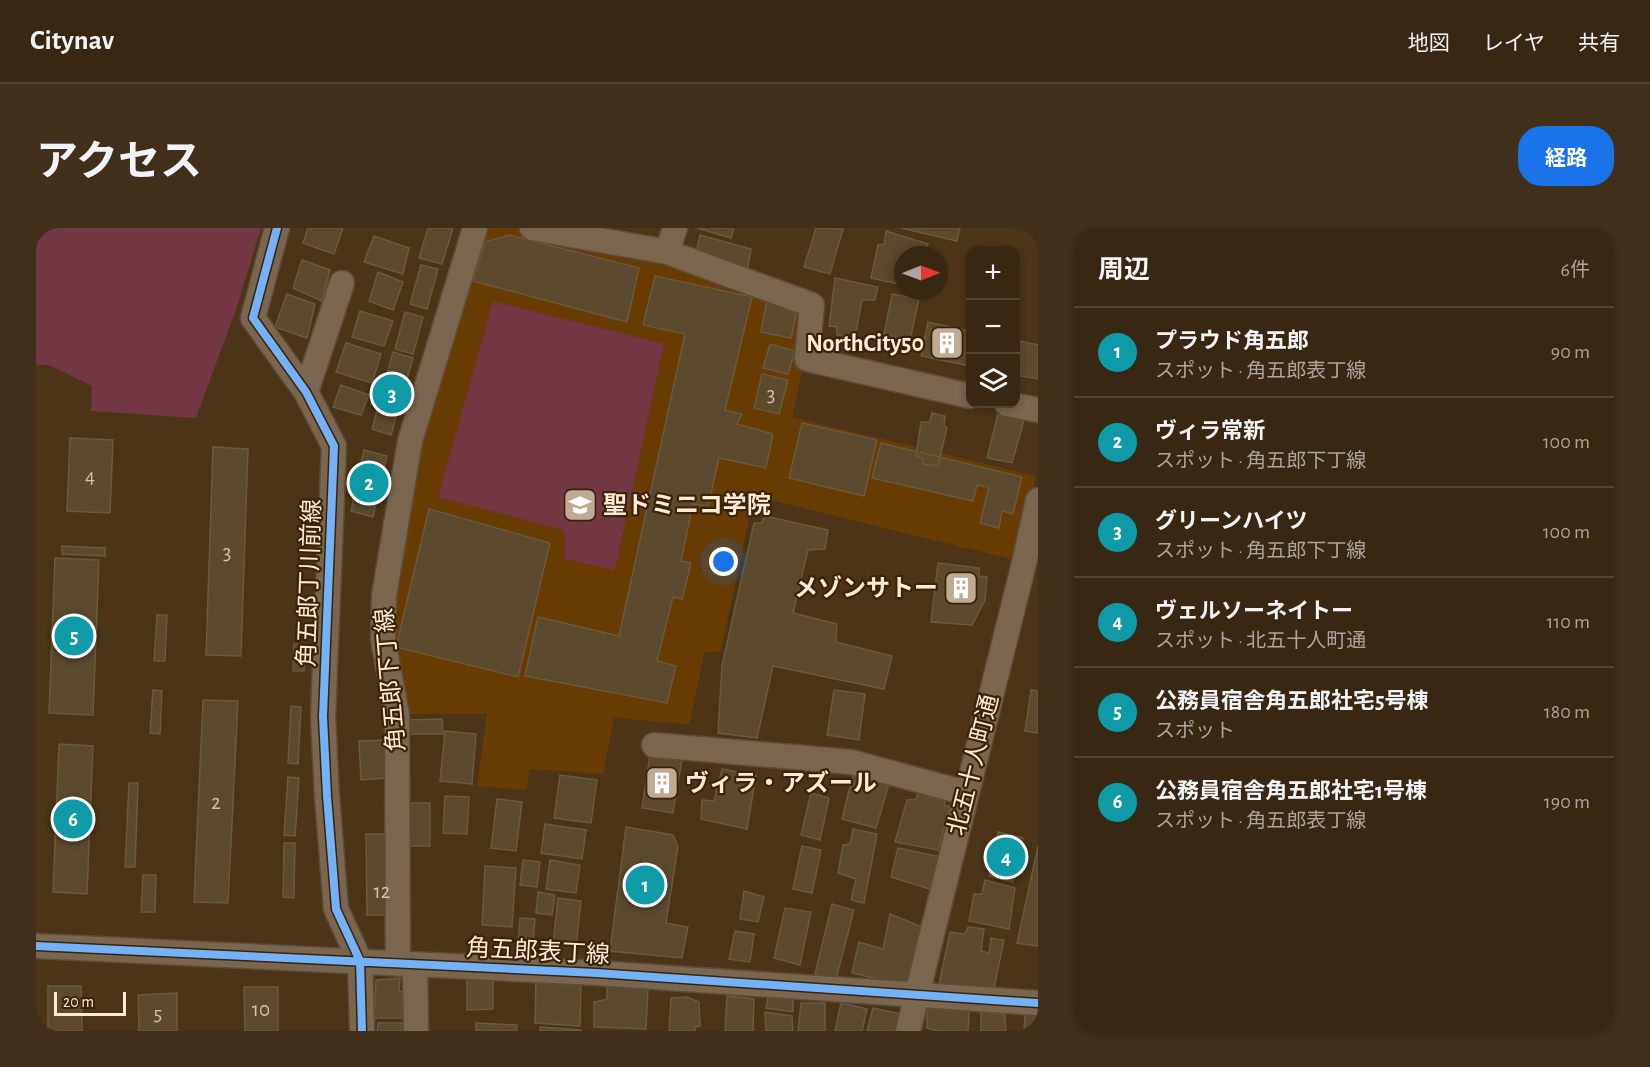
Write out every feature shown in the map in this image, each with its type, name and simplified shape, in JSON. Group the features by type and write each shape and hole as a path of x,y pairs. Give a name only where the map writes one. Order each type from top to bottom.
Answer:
{"street":[{"name":"角五郎丁川前線","path":"277,228 253,318 306,392 334,446 323,717 326,785 336,909 360,961"},
{"name":"角五郎下丁線","path":"416,1031 407,964 397,714 383,640 384,596 410,441 475,228"},
{"path":"532,228 667,252 812,305 807,359 966,395"},
{"path":"667,252 675,228"},
{"path":"306,392 342,283"},
{"path":"1020,407 1038,410"},
{"name":"北五十人町通","path":"908,1031 915,994 966,793 1029,577 1038,500"},
{"path":"654,745 851,762 966,793"},
{"name":"角五郎表丁線","path":"36,946 596,973 1038,1003"},
{"path":"360,961 362,1031"}],"shaded area":[{"path":"36,228 261,228 238,304 196,418 91,411 92,386 49,365 36,365"},
{"name":"聖ドミニコ学院","path":"475,228 523,228 643,253 806,306 807,350 792,417 1036,476 1015,560 770,500 751,510 721,651 705,652 689,724 614,718 603,774 529,769 527,790 477,786 487,714 397,714 384,596"},
{"path":"493,301 664,344 615,570 565,559 564,530 438,497"}],"building":[{"path":"308,228 343,228 334,254 303,243"},
{"path":"428,228 453,228 442,264 419,258"},
{"path":"697,228 734,228 731,238"},
{"path":"816,228 843,229 830,274 804,267"},
{"path":"901,228 960,228 957,241"},
{"path":"886,231 928,244 927,246 894,246 894,283 871,278 878,245 884,244"},
{"path":"509,235 639,268 627,322 473,281 485,242"},
{"path":"700,235 751,249 747,272 695,257"},
{"path":"374,236 409,248 403,274 364,262"},
{"path":"302,260 330,270 322,301 293,288"},
{"path":"421,265 438,269 427,309 410,304"},
{"path":"378,272 403,282 393,310 369,301"},
{"path":"655,276 752,297 725,410 742,414 737,424 773,434 766,468 719,458 708,506 693,504 681,561 691,563 682,599 673,597 657,661 676,666 667,703 525,676 538,617 619,636 685,334 643,325"},
{"path":"835,278 878,287 875,300 862,300 855,337 837,335 837,327 829,326"},
{"path":"287,294 315,304 307,338 275,327"},
{"path":"768,294 799,300 791,338 761,332"},
{"path":"892,294 894,300 919,300 910,340 884,335"},
{"path":"360,311 393,321 384,346 352,337"},
{"path":"405,312 423,317 413,354 395,349"},
{"name":"NorthCity50","path":"928,322 966,330 966,365 921,356"},
{"path":"1020,341 1038,345 1038,379 1020,376"},
{"path":"346,343 381,354 372,383 336,372"},
{"path":"770,344 795,351 788,374 763,368"},
{"path":"393,352 413,358 391,435 372,429"},
{"path":"762,374 788,380 779,414 754,408"},
{"path":"341,385 369,395 361,415 333,407"},
{"path":"932,413 945,416 944,425 947,428 938,466 923,464 923,459 916,456 921,422 930,422"},
{"path":"998,414 1024,420 1012,463 987,458"},
{"path":"802,423 877,440 864,496 789,478"},
{"path":"70,438 113,440 110,513 67,511"},
{"path":"881,443 1022,477 1013,514 1002,511 999,528 980,523 989,487 977,485 973,501 872,478"},
{"path":"213,447 248,449 241,656 206,655"},
{"path":"364,450 387,456 373,517 351,511"},
{"path":"429,509 550,543 518,677 396,647"},
{"name":"聖ドミニコ学院","path":"765,516 828,530 825,549 808,550 793,613 837,624 836,642 892,656 884,689 773,666 757,738 718,733 722,665 754,523 761,523"},
{"path":"62,546 105,548 105,556 62,554"},
{"path":"55,558 99,560 93,715 49,713"},
{"name":"メゾンサトー","path":"938,563 979,568 979,576 987,577 985,600 972,625 931,622"},
{"path":"157,615 167,615 165,661 154,661"},
{"path":"294,644 305,645 304,671 293,671"},
{"path":"153,690 162,691 160,734 150,733"},
{"path":"834,690 865,694 859,740 827,735"},
{"path":"1031,690 1038,691 1038,733 1025,731"},
{"path":"203,700 238,701 228,903 194,902"},
{"path":"291,706 301,707 298,764 288,763"},
{"path":"442,719 443,734 405,734 404,720"},
{"path":"445,731 476,734 472,784 440,781"},
{"path":"386,740 388,778 361,780 359,741"},
{"path":"59,744 93,746 87,894 53,892"},
{"name":"ヴィラ・アズール","path":"650,755 682,758 673,813 642,808"},
{"path":"722,769 756,775 747,829 701,819 702,800 714,801"},
{"path":"560,775 597,780 591,823 554,818"},
{"path":"853,775 889,784 876,828 842,819"},
{"path":"288,777 299,778 295,836 284,835"},
{"path":"129,783 138,783 135,867 125,867"},
{"path":"919,790 943,794 945,806 950,806 938,850 895,842 907,800 916,799"},
{"path":"811,793 829,798 820,840 801,835"},
{"path":"445,796 469,797 467,834 443,833"},
{"path":"497,799 522,802 516,851 491,848"},
{"path":"408,803 430,803 430,846 408,846"},
{"path":"545,824 586,830 582,859 541,853"},
{"path":"626,827 673,835 678,846 666,923 688,927 682,958 610,951"},
{"path":"853,829 877,834 864,903 851,900 856,879 838,873 843,845 850,844"},
{"path":"998,832 1023,838 1013,882 989,876"},
{"path":"366,834 394,834 395,915 367,915"},
{"path":"284,843 295,843 294,898 283,897"},
{"path":"802,846 821,850 812,893 793,889"},
{"path":"1038,846 1038,946 1017,943"},
{"path":"898,848 942,857 933,890 891,877"},
{"path":"523,860 540,862 537,887 520,885"},
{"path":"550,860 580,865 576,893 546,889"},
{"path":"485,866 516,868 512,927 482,925"},
{"path":"143,875 156,875 155,912 141,912"},
{"path":"985,880 1015,888 1009,929 969,921 974,894 982,894"},
{"path":"744,891 764,897 758,922 740,919"},
{"path":"538,892 555,895 552,915 536,913"},
{"path":"558,898 581,901 576,946 553,943"},
{"path":"832,904 854,910 836,979 815,974"},
{"path":"785,908 811,912 800,965 774,958"},
{"path":"890,914 922,927 908,986 852,973 859,942 883,949"},
{"path":"520,918 535,919 533,943 518,941"},
{"path":"968,927 984,929 981,951 989,953 991,938 1004,940 993,993 938,989 950,932 965,934"},
{"path":"735,931 754,934 750,962 729,959"},
{"path":"400,978 399,991 409,992 410,1018 374,1018 376,980"},
{"path":"467,979 493,980 493,1009 467,1010"},
{"path":"536,980 581,980 580,1026 535,1023"},
{"path":"48,986 81,986 82,1031 48,1031"},
{"path":"607,986 648,988 646,1029 594,1027 594,1002 607,999"},
{"path":"244,987 278,987 278,1031 245,1031"},
{"path":"177,993 177,1031 139,1031 138,995"},
{"path":"727,996 754,999 753,1031 725,1031"},
{"path":"768,996 793,998 793,1012 766,1008"},
{"path":"687,997 699,1002 700,1026 695,1027 695,1031 669,1031 671,998"},
{"path":"801,1003 825,1003 825,1031 798,1031"},
{"path":"841,1003 867,1009 862,1031 835,1031"},
{"path":"873,1008 901,1014 898,1031 867,1031"},
{"path":"927,1008 969,1011 968,1031 938,1031 927,1028"},
{"path":"765,1012 792,1016 793,1031 766,1031"},
{"path":"981,1012 1005,1014 1006,1031 981,1031"},
{"path":"1025,1014 1038,1015 1038,1031 1024,1031"},
{"path":"378,1023 406,1023 406,1031 377,1031"},
{"path":"476,1023 517,1025 517,1031 476,1031"},
{"path":"540,1027 581,1030 581,1031 540,1031"}],"cycle path":[{"path":"277,228 253,318 306,392 334,446 323,717 336,909 360,961 362,1031"},
{"path":"36,946 596,973 1038,1003"}],"place":[{"name":"NorthCity50","path":"947,343"},
{"name":"グリーンハイツ","path":"392,394"},
{"name":"ヴィラ常新","path":"369,483"},
{"name":"聖ドミニコ学院","path":"580,505"},
{"name":"メゾンサトー","path":"961,588"},
{"name":"公務員宿舎角五郎社宅5号棟","path":"74,636"},
{"name":"ヴィラ・アズール","path":"662,783"},
{"name":"公務員宿舎角五郎社宅1号棟","path":"73,819"},
{"name":"ヴェルソーネイトー","path":"1006,857"},
{"name":"プラウド角五郎","path":"645,885"}]}
